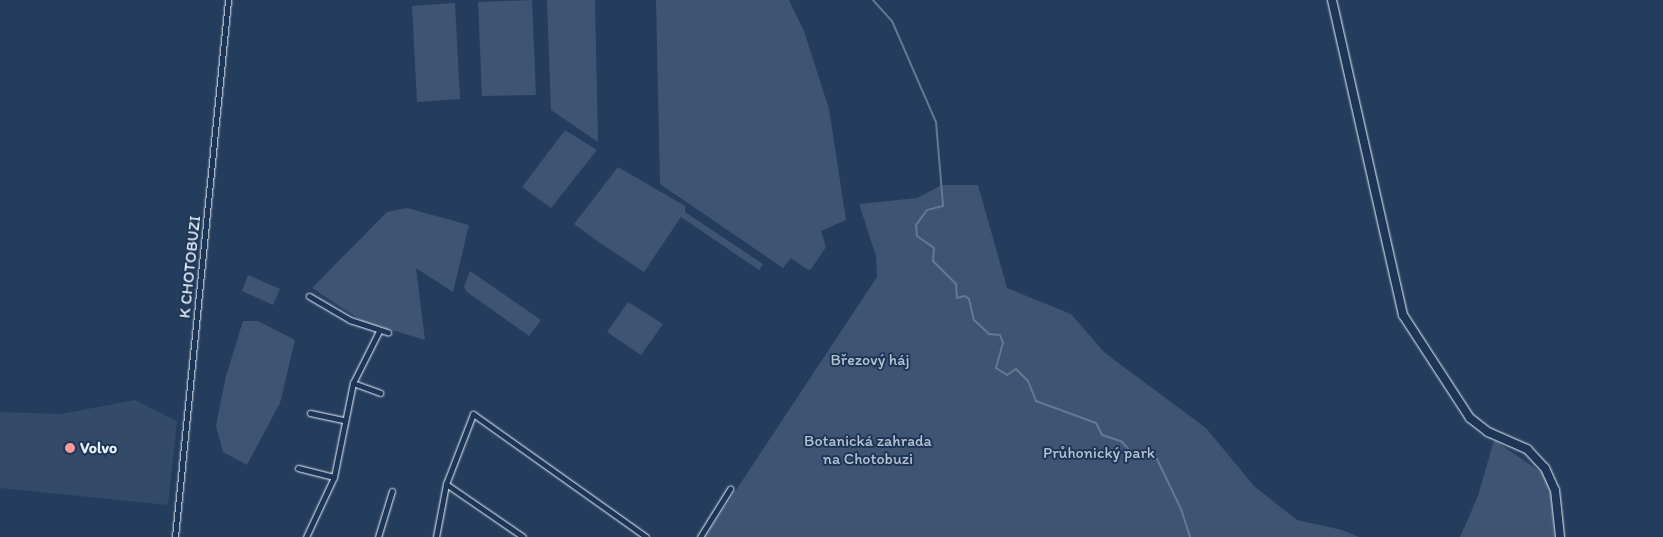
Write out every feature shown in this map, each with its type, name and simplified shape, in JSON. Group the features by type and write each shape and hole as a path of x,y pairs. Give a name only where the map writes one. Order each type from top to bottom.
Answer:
{"street":[{"name":"K CHOTOBUZI","path":"175,537 228,0"},
{"path":"1332,0 1403,315 1470,418 1488,432 1527,449 1539,460 1555,490 1560,537"},
{"path":"309,296 350,320 379,331 388,332"},
{"path":"306,537 334,477 343,420 353,383 379,331"},
{"path":"353,383 380,393"},
{"path":"310,413 343,420"},
{"path":"436,537 446,484 472,414 646,537"},
{"path":"298,468 334,477"},
{"path":"446,484 523,537"},
{"path":"700,537 730,488"},
{"path":"378,537 392,491"}],"shaded area":[{"path":"135,400 177,421 168,505 0,488 0,412 61,414"}],"green space":[{"path":"532,0 536,95 482,96 478,2"},
{"path":"547,0 595,0 598,142 551,110"},
{"path":"656,0 789,0 804,31 829,109 846,220 821,231 826,247 811,269 808,270 791,258 783,268 660,184"},
{"path":"455,3 460,99 417,102 412,6"},
{"path":"565,130 597,150 551,208 522,187"},
{"path":"618,167 685,206 685,212 763,264 759,270 681,217 644,272 574,224"},
{"name":"Průhonický park","path":"942,185 978,185 1007,288 1071,314 1105,353 1206,428 1255,487 1297,520 1342,530 1359,537 705,537 877,277 876,256 859,204 917,198"},
{"path":"407,208 469,225 453,292 416,268 425,340 362,321 312,288 387,212"},
{"path":"470,271 541,320 529,336 467,292 464,287"},
{"path":"248,275 280,289 273,305 242,291"},
{"path":"628,302 663,324 641,355 607,332"},
{"path":"243,321 258,321 295,340 280,403 247,465 223,452 216,426 226,376"},
{"path":"1494,440 1545,475 1551,496 1554,537 1460,537 1478,496"}],"waterway":[{"path":"873,0 892,21 936,122 943,206 927,210 916,225 917,236 934,248 933,261 956,284 957,298 965,296 969,299 974,320 989,334 1000,335 1003,343 996,368 1007,375 1016,369 1028,381 1036,401 1096,423 1102,435 1121,441 1136,457 1157,459 1181,509 1190,537"}],"place":[{"name":"Volvo","path":"70,448"}],"park label":[{"name":"Březový háj","path":"870,360"},
{"name":"Botanická zahrada na Chotobuzi","path":"868,450"}]}
